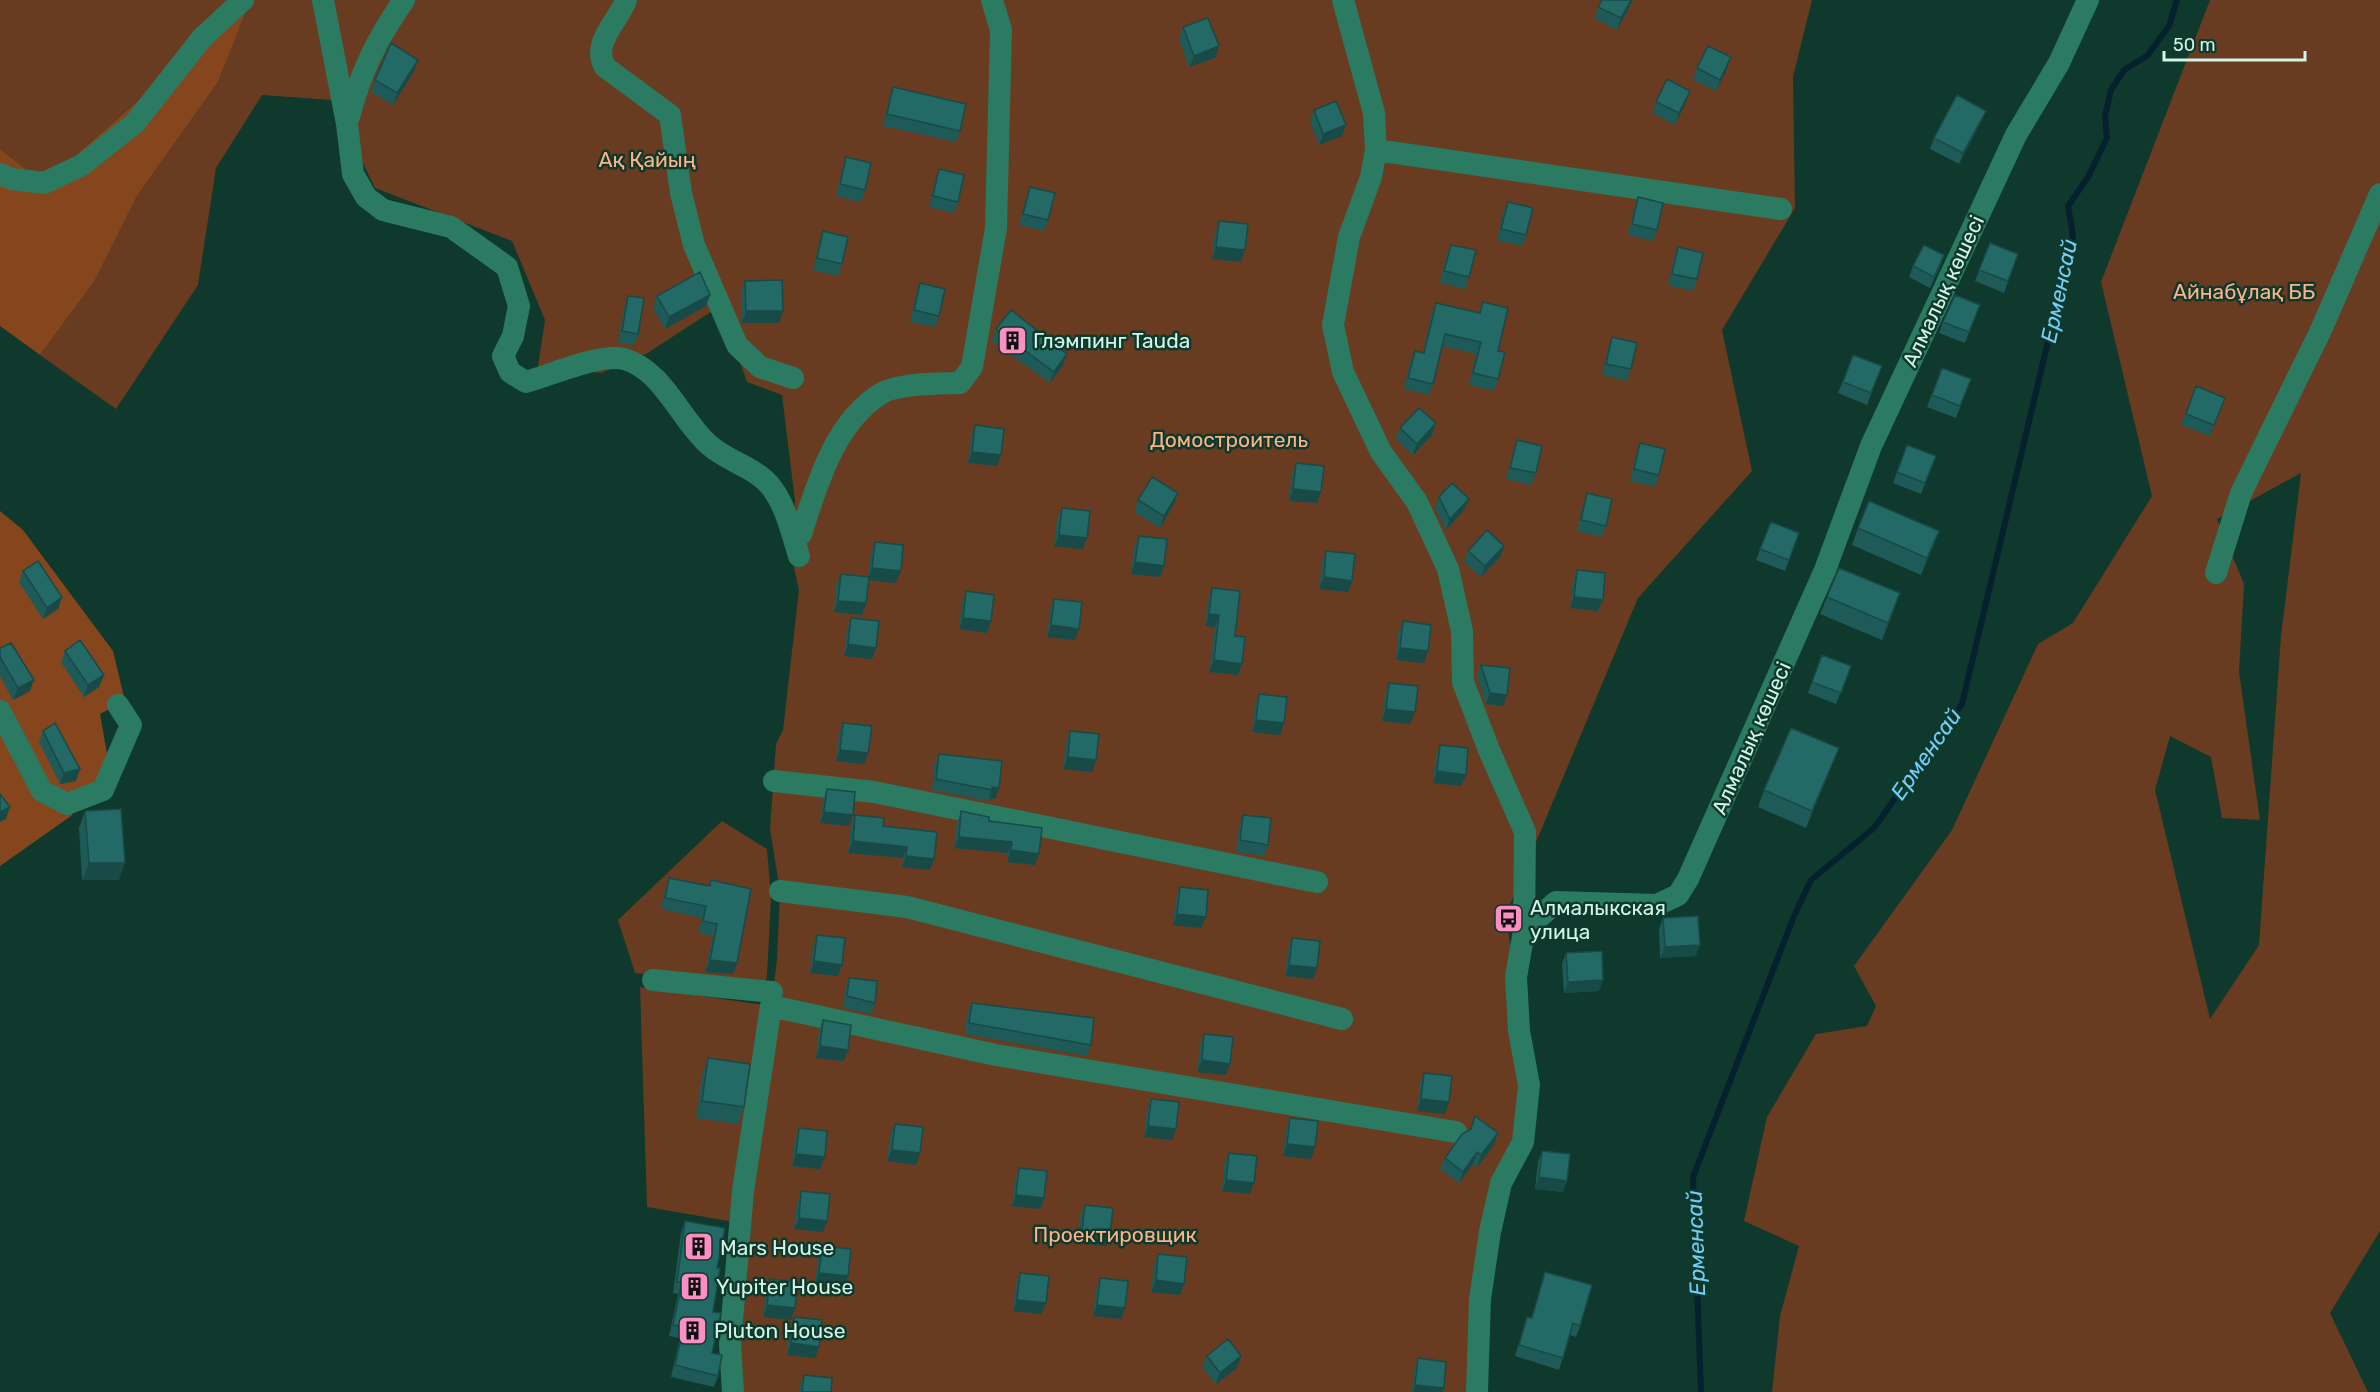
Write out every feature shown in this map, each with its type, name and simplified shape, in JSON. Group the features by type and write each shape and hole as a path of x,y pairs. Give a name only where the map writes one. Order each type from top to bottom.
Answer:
{"street":[{"path":"0,174 12,179 44,183 82,165 135,123 202,38 243,0"},
{"path":"323,0 347,124 353,174 366,196 383,210 451,226 507,267 519,306 513,336 503,356 510,372 526,382 604,360 624,359 646,372 708,445 753,470 772,489 800,545 823,466 849,423 883,392 927,383 960,383 972,368 996,228 1001,30 992,0"},
{"path":"347,124 359,79 380,35 404,0"},
{"path":"626,0 603,40 600,59 604,67 670,115 681,193 694,245 737,345 760,367 793,378"},
{"path":"1343,0 1374,113 1376,150 1371,177 1349,237 1333,325 1343,372 1381,452 1417,502 1448,569 1462,631 1463,682 1488,750 1525,832 1524,931 1516,977 1519,1031 1528,1086 1523,1142 1501,1183 1490,1232 1480,1299 1477,1392"},
{"name":"Алмалық көшесі","path":"1524,931 1556,902 1657,905 1678,895 1688,879 1826,570 1870,446 2016,135 2058,63 2088,0"},
{"path":"1376,150 1781,209"},
{"path":"2216,573 2241,493 2321,330 2380,194"},
{"path":"0,711 42,791 68,804 103,790 131,725 118,705"},
{"path":"774,782 874,792 1317,882"},
{"path":"780,891 907,908 1342,1019"},
{"path":"653,980 771,999 996,1054 1456,1132"},
{"path":"733,1392 730,1344 742,1201 771,999"}],"green space":[{"name":"Домостроитель","path":"0,0 1812,0 1793,77 1795,208 1722,330 1752,471 1638,598 1506,914 1529,1086 1501,1183 1477,1392 733,1392 740,1223 647,1207 640,987 771,1006 777,960 780,891 770,829 776,744 783,730 799,590 789,545 795,501 782,395 747,382 720,306 646,354 601,373 538,366 545,320 512,241 375,188 332,100 262,95 216,168 198,285 116,409 40,355 94,282 137,196 218,82 247,4 44,183 0,149"},
{"name":"Айнабұлақ ББ","path":"2210,0 2380,0 2380,1231 2330,1313 2368,1392 1772,1392 1780,1316 1799,1246 1744,1221 1767,1117 1816,1034 1867,1026 1876,1006 1854,966 1952,830 2038,644 2073,623 2152,496 2101,282","holes":["2301,473 2281,636 2259,945 2210,1019 2155,790 2170,736 2211,757 2222,818 2260,820 2239,672 2244,584 2217,519"]},
{"path":"722,821 767,849 771,897 767,976 764,987 635,973 618,920"}],"shaded area":[{"path":"249,3 218,82 137,196 94,282 40,355 0,326 0,149 44,183"},
{"path":"0,511 23,530 113,651 125,701 100,714 109,765 71,816 0,866"}],"building":[{"path":"1602,0 1631,0 1621,18 1598,7"},
{"path":"1208,18 1219,46 1194,56 1183,27"},
{"path":"391,43 418,60 397,93 375,80"},
{"path":"1708,46 1731,57 1720,80 1697,68"},
{"path":"1667,79 1690,91 1679,113 1656,102"},
{"path":"893,87 966,104 960,131 887,114"},
{"path":"1957,95 1986,111 1963,153 1934,138"},
{"path":"1336,101 1346,125 1323,134 1314,110"},
{"path":"846,157 871,163 865,190 840,184"},
{"path":"939,169 964,175 958,202 933,196"},
{"path":"1030,187 1055,193 1048,220 1023,214"},
{"path":"1638,197 1663,203 1657,230 1632,224"},
{"path":"1508,202 1533,208 1526,235 1501,229"},
{"path":"1219,221 1248,224 1245,250 1216,247"},
{"path":"823,231 848,237 842,264 817,258"},
{"path":"1990,243 2018,254 2008,281 1979,270"},
{"path":"1451,245 1476,250 1469,277 1444,271"},
{"path":"1924,245 1944,255 1934,277 1913,266"},
{"path":"1678,247 1703,253 1697,279 1672,274"},
{"path":"700,272 710,295 669,317 657,296"},
{"path":"782,280 783,311 746,311 745,281"},
{"path":"920,283 945,289 939,316 914,310"},
{"path":"1955,295 1980,305 1969,332 1943,322"},
{"path":"628,296 644,298 638,334 622,331"},
{"path":"1483,302 1508,308 1498,351 1505,352 1498,379 1473,373 1481,342 1445,334 1433,384 1408,378 1415,351 1424,353 1436,303 1480,313"},
{"path":"1011,310 1067,354 1054,372 996,329"},
{"path":"1612,337 1637,343 1631,369 1606,364"},
{"path":"1853,355 1882,366 1871,393 1843,382"},
{"path":"1942,368 1971,379 1960,406 1932,395"},
{"path":"2196,386 2225,398 2214,425 2186,414"},
{"path":"1419,408 1436,423 1417,444 1400,428"},
{"path":"975,425 1004,429 1001,455 972,452"},
{"path":"1517,440 1542,446 1536,473 1510,468"},
{"path":"1640,443 1665,449 1659,475 1634,469"},
{"path":"1907,445 1936,456 1925,483 1897,472"},
{"path":"1296,463 1324,466 1321,492 1293,489"},
{"path":"1152,477 1178,493 1164,516 1138,500"},
{"path":"1452,483 1469,499 1450,519 1439,497"},
{"path":"1587,493 1612,499 1606,526 1581,520"},
{"path":"1869,501 1939,531 1927,558 1858,528"},
{"path":"1062,508 1090,511 1087,538 1059,535"},
{"path":"1771,522 1799,533 1789,560 1760,549"},
{"path":"1487,530 1504,546 1485,566 1468,551"},
{"path":"1139,536 1167,539 1164,566 1135,562"},
{"path":"875,542 903,545 901,571 872,568"},
{"path":"1326,551 1355,554 1352,581 1324,577"},
{"path":"38,561 62,597 47,608 23,571"},
{"path":"1839,568 1900,593 1888,623 1827,597"},
{"path":"1577,570 1605,573 1603,600 1574,597"},
{"path":"841,574 869,577 866,603 838,601"},
{"path":"1212,588 1240,591 1235,636 1245,637 1242,664 1214,660 1219,615 1209,614"},
{"path":"966,591 994,595 991,621 963,618"},
{"path":"1054,599 1082,602 1079,629 1051,625"},
{"path":"851,618 879,621 876,648 848,644"},
{"path":"1403,621 1431,625 1428,651 1400,648"},
{"path":"80,640 104,675 88,685 65,651"},
{"path":"11,643 34,680 18,688 0,657 0,648"},
{"path":"1822,655 1851,666 1841,693 1812,682"},
{"path":"1481,665 1510,668 1507,695 1490,693"},
{"path":"1389,683 1418,686 1415,712 1386,709"},
{"path":"1259,694 1287,697 1284,723 1256,720"},
{"path":"55,723 80,769 64,773 43,731"},
{"path":"843,723 872,726 868,753 840,750"},
{"path":"1791,728 1839,748 1812,811 1764,790"},
{"path":"1070,731 1099,734 1096,760 1068,757"},
{"path":"1440,745 1468,748 1466,775 1437,771"},
{"path":"939,754 1002,761 999,788 992,787 992,790 936,779"},
{"path":"827,789 855,792 853,815 824,812"},
{"path":"0,794 10,807 0,812"},
{"path":"121,809 125,863 89,863 85,811"},
{"path":"961,811 989,817 989,821 1042,828 1039,854 1011,850 1012,842 959,837"},
{"path":"855,815 884,818 883,826 937,832 934,859 906,856 907,847 853,841"},
{"path":"1243,815 1271,818 1268,845 1240,840"},
{"path":"669,878 710,886 711,880 751,889 737,963 710,960 717,924 703,921 706,906 665,898"},
{"path":"1180,887 1208,890 1206,917 1177,914"},
{"path":"1698,916 1700,945 1665,947 1663,918"},
{"path":"817,935 845,938 842,965 814,961"},
{"path":"1292,938 1320,941 1317,968 1289,965"},
{"path":"1602,951 1603,980 1568,982 1566,953"},
{"path":"849,978 877,981 875,1003 847,996"},
{"path":"972,1003 1094,1018 1091,1045 969,1023"},
{"path":"823,1020 851,1025 848,1050 820,1046"},
{"path":"1204,1034 1233,1037 1230,1064 1202,1060"},
{"path":"708,1058 750,1064 744,1107 702,1101"},
{"path":"1424,1073 1452,1076 1449,1102 1421,1099"},
{"path":"1151,1099 1179,1102 1176,1129 1148,1126"},
{"path":"1475,1116 1498,1133 1481,1155 1477,1152 1463,1172 1445,1158 1462,1134 1471,1129"},
{"path":"1290,1118 1318,1121 1315,1147 1287,1144"},
{"path":"895,1124 923,1127 920,1153 892,1150"},
{"path":"799,1128 827,1131 825,1157 796,1154"},
{"path":"1542,1151 1570,1154 1567,1181 1539,1177"},
{"path":"1229,1153 1257,1156 1254,1183 1226,1180"},
{"path":"1019,1168 1047,1171 1044,1198 1016,1195"},
{"path":"801,1191 830,1194 827,1221 799,1218"},
{"path":"1085,1205 1113,1208 1110,1235 1082,1232"},
{"path":"685,1221 725,1228 717,1268 720,1268 713,1312 721,1313 712,1353 722,1355 718,1376 675,1365 684,1327 673,1325 682,1282 677,1282"},
{"path":"822,1246 851,1249 848,1276 819,1273"},
{"path":"1158,1254 1187,1257 1184,1284 1156,1280"},
{"path":"1545,1272 1592,1285 1580,1326 1573,1323 1563,1358 1519,1345 1527,1317 1532,1318"},
{"path":"1020,1273 1049,1276 1046,1303 1017,1300"},
{"path":"1100,1278 1128,1281 1125,1308 1097,1305"},
{"path":"770,1279 798,1282 795,1308 767,1305"},
{"path":"794,1317 822,1320 819,1347 791,1343"},
{"path":"1228,1339 1241,1356 1220,1373 1207,1356"},
{"path":"1418,1358 1446,1362 1444,1388 1415,1385"},
{"path":"804,1375 832,1378 831,1392 802,1392"}],"waterway":[{"name":"Ерменсай","path":"1701,1392 1693,1177 1794,916 1811,880 1874,828 1962,704 2073,236 2068,206 2088,177 2107,138 2105,116 2111,90 2124,70 2147,56 2169,26 2177,0"}],"place":[{"name":"Глэмпинг Tauda","path":"1012,340"},
{"name":"Алмалыкская улица","path":"1509,919"},
{"name":"Mars House","path":"699,1247"},
{"name":"Yupiter House","path":"695,1286"},
{"name":"Pluton House","path":"693,1330"}],"park label":[{"name":"Ақ Қайың","path":"647,159"},
{"name":"Проектировщик","path":"1115,1234"}]}
